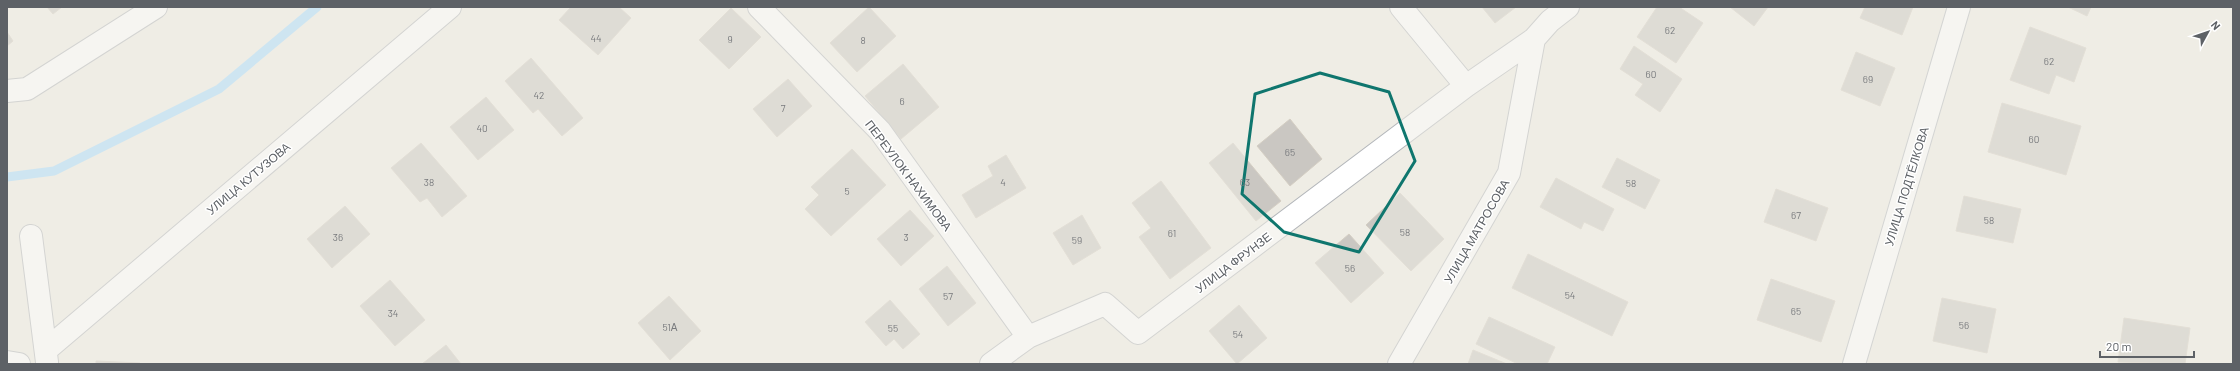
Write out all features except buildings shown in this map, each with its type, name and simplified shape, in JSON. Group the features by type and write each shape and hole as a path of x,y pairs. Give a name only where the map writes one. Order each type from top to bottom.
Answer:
{"street":[{"path":"7,91 27,89 156,7"},
{"name":"УЛИЦА КУТУЗОВА","path":"46,357 450,7"},
{"name":"ПЕРЕУЛОК НАХИМОВА","path":"759,7 880,131 1028,337"},
{"path":"1401,7 1466,86 1534,39 1550,21 1568,7"},
{"name":"УЛИЦА ПОДТЁЛКОВА","path":"1854,364 1959,7"},
{"name":"УЛИЦА МАТРОСОВА","path":"1399,364 1509,173 1534,39"},
{"name":"УЛИЦА ФРУНЗЕ","path":"991,364 1028,337 1105,304 1138,333 1466,86"},
{"name":"УЛИЦА КУТУЗОВА","path":"31,236 46,357"},
{"path":"7,362 19,364"}],"highlighted area":[{"path":"1320,73 1389,92 1415,161 1359,252 1284,232 1242,194 1255,94"}],"waterway":[{"path":"7,177 54,171 219,89 317,7"}]}
